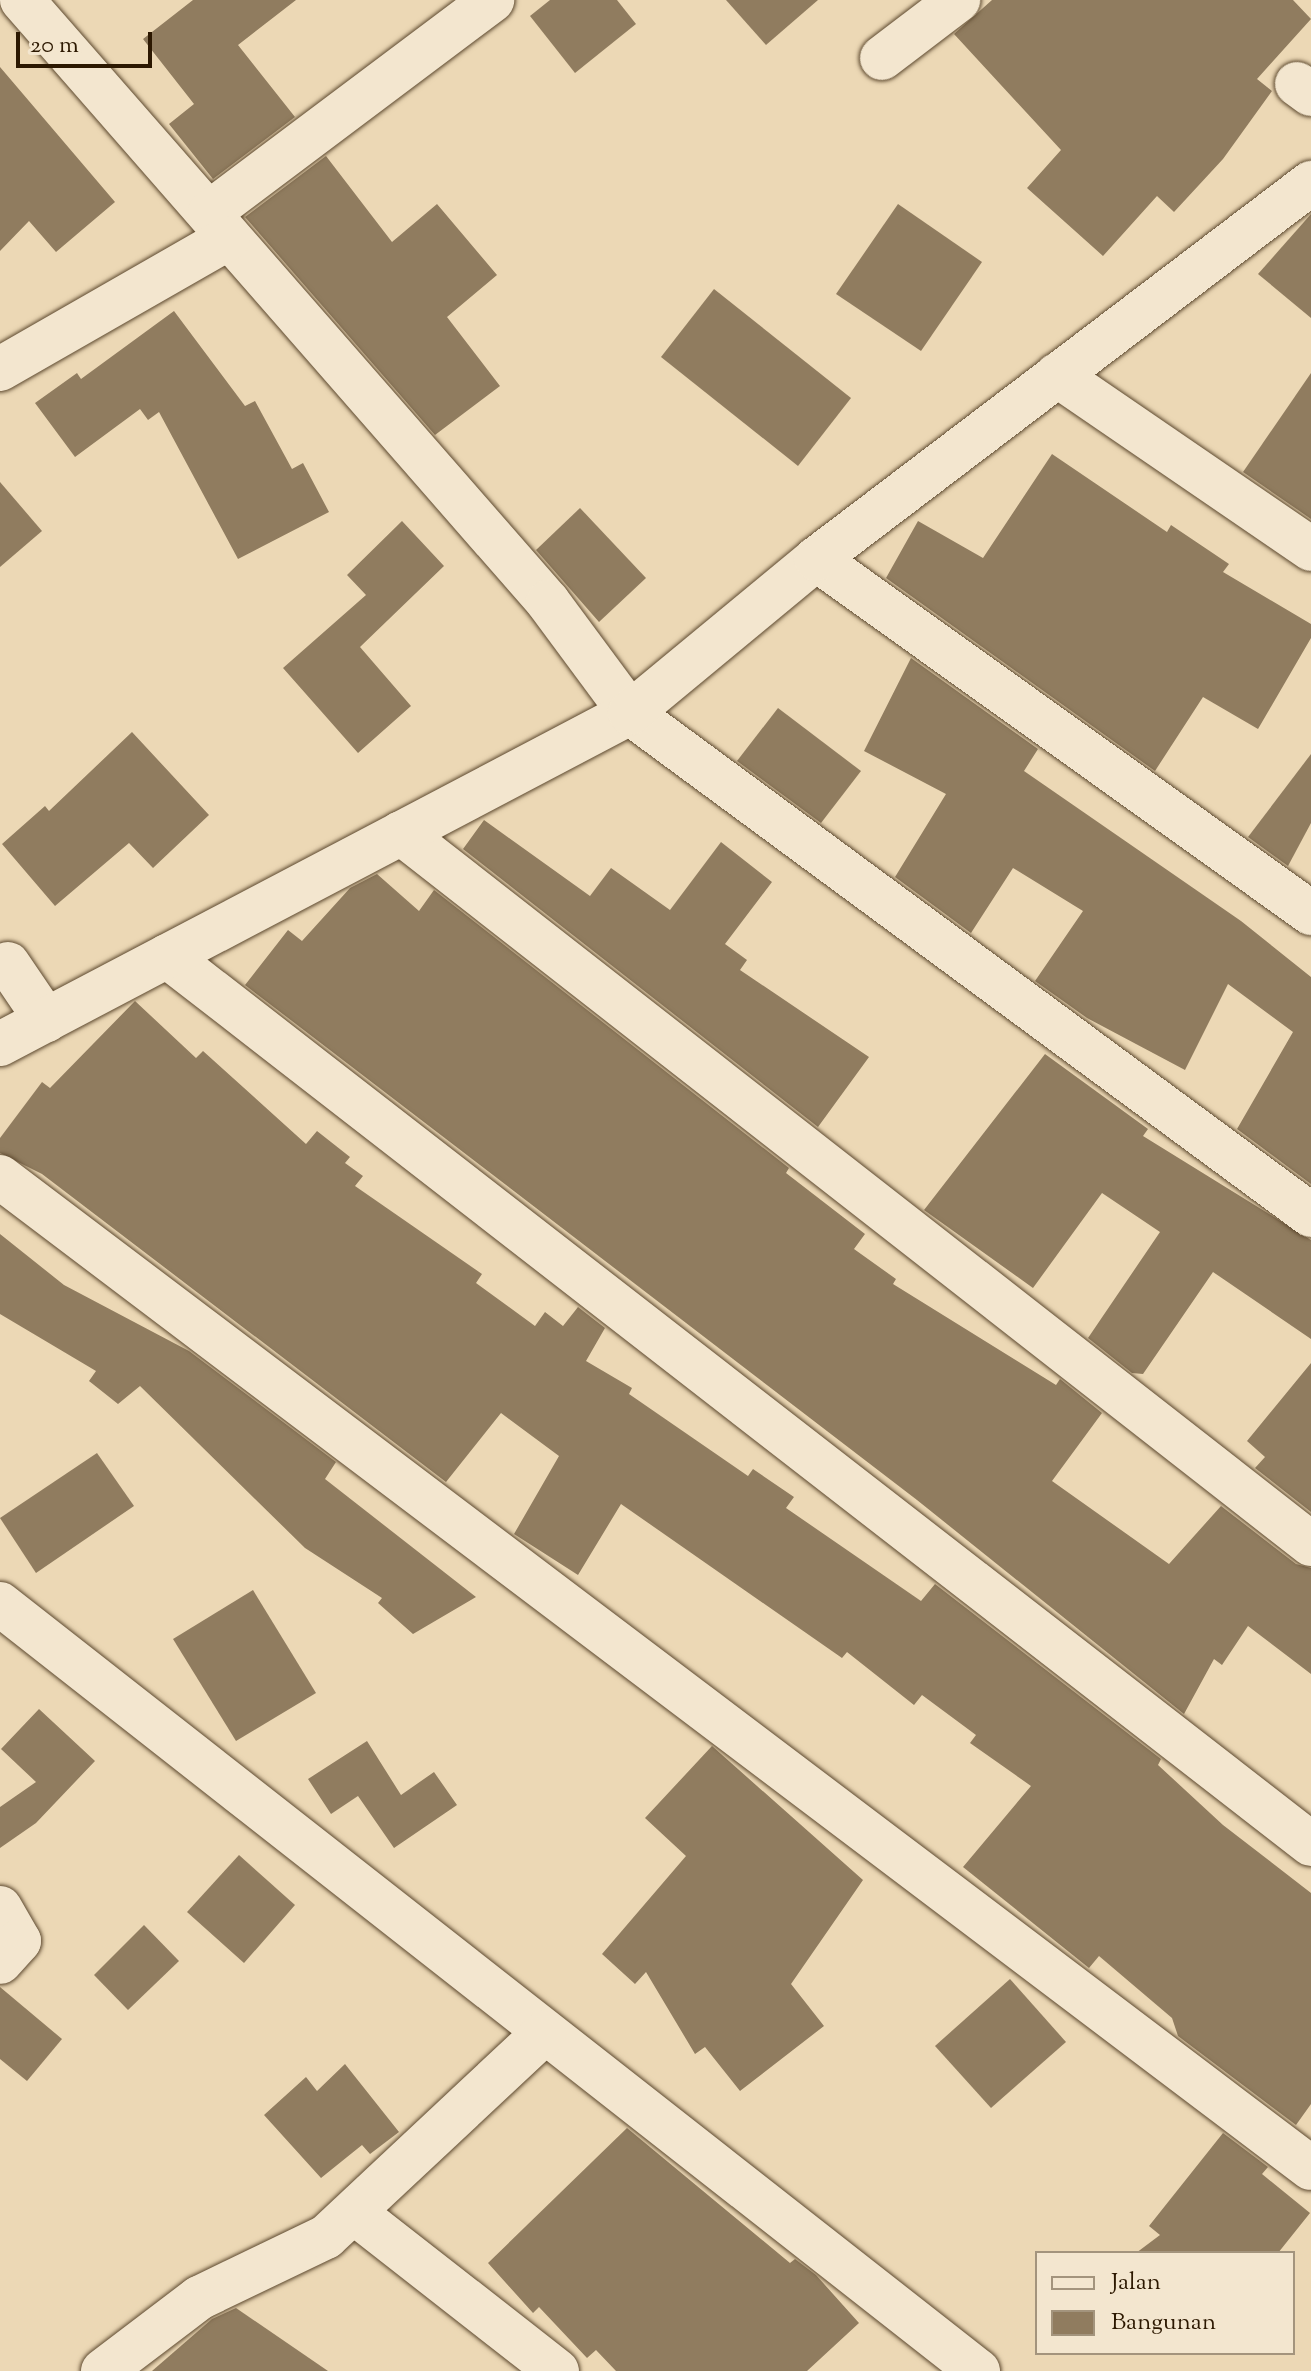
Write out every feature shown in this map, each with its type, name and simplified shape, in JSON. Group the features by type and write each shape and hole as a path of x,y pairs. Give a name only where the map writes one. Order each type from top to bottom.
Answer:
{"street":[{"path":"22,0 548,602 630,713 1311,1215"},
{"path":"0,369 219,226 492,0"},
{"path":"882,58 958,0"},
{"path":"0,1044 630,713 695,665 816,559 1311,183"},
{"path":"1057,375 1311,549"},
{"path":"816,559 1311,913"},
{"path":"401,833 1311,1544"},
{"path":"167,956 1311,1844"},
{"path":"8,964 46,1020"},
{"path":"0,1177 1311,2168"},
{"path":"0,1604 978,2371"},
{"path":"0,1908 19,1941 0,1962"},
{"path":"103,2371 199,2298 326,2237 356,2214 544,2033"},
{"path":"356,2214 557,2371"}],"building":[{"path":"193,0 296,0 238,45 295,117 213,179 169,124 194,104 143,39"},
{"path":"550,0 617,0 636,24 575,73 530,16"},
{"path":"726,0 818,0 766,45"},
{"path":"992,0 1293,0 1311,19 1257,79 1272,91 1223,159 1174,212 1157,196 1103,256 1027,188 1061,150 954,34"},
{"path":"0,67 115,202 56,252 29,221 0,251"},
{"path":"326,156 392,242 437,204 497,275 447,317 500,386 435,435 245,217"},
{"path":"898,204 982,262 921,351 836,294"},
{"path":"1311,214 1311,318 1258,274"},
{"path":"714,289 851,398 798,466 661,357"},
{"path":"174,311 245,406 255,401 292,469 303,463 329,512 238,559 159,412 148,420 140,409 75,457 35,403 77,373 81,379"},
{"path":"1311,373 1311,519 1243,472"},
{"path":"1052,454 1167,532 1171,525 1229,564 1223,572 1311,624 1311,638 1258,729 1203,697 1155,771 886,578 918,521 983,558"},
{"path":"0,482 42,531 0,567"},
{"path":"580,508 646,578 599,622 536,550"},
{"path":"402,521 444,566 360,647 411,706 358,753 283,668 366,595 347,575"},
{"path":"911,658 1038,749 1024,771 1241,921 1311,977 1311,1184 1237,1129 1293,1032 1228,984 1185,1070 1087,1018 1035,981 1083,911 1013,868 971,933 895,877 946,794 864,751"},
{"path":"778,708 861,771 821,823 737,761"},
{"path":"132,732 209,815 153,868 129,843 55,906 2,844 45,806 49,811"},
{"path":"1311,754 1311,823 1288,866 1248,837"},
{"path":"484,820 590,896 611,868 670,910 721,842 772,882 725,944 747,960 740,970 869,1057 818,1127 463,849"},
{"path":"377,874 419,911 434,890 789,1168 786,1173 865,1234 854,1249 896,1279 893,1284 1056,1385 1060,1379 1102,1413 1052,1481 1169,1564 1221,1506 1296,1564 1311,1568 1311,1674 1248,1626 1222,1665 1214,1659 1184,1714 917,1500 245,985 288,930 302,941 350,888"},
{"path":"135,1001 196,1058 203,1051 306,1144 317,1131 350,1157 345,1163 363,1176 355,1186 482,1274 476,1283 535,1326 545,1312 563,1326 578,1307 605,1328 586,1361 632,1388 629,1394 748,1476 753,1469 794,1497 786,1508 921,1601 935,1584 1161,1759 1158,1765 1223,1825 1311,1893 1311,2104 1296,2125 1178,2036 1172,2018 1099,1956 1089,1968 963,1867 1031,1786 970,1743 976,1735 922,1695 914,1705 847,1652 842,1658 621,1504 578,1575 514,1534 559,1456 501,1413 446,1482 42,1174 0,1153 0,1138 42,1082 50,1088"},
{"path":"1045,1054 1148,1129 1143,1136 1311,1240 1311,1339 1213,1272 1143,1374 1132,1373 1088,1338 1160,1232 1102,1193 1033,1288 924,1210"},
{"path":"0,1234 64,1285 189,1351 336,1462 325,1479 476,1597 413,1634 378,1603 382,1598 305,1548 140,1386 118,1404 89,1381 96,1371 0,1314"},
{"path":"1311,1363 1311,1512 1255,1468 1265,1457 1247,1441"},
{"path":"97,1453 134,1506 36,1573 0,1518"},
{"path":"253,1590 316,1693 236,1741 173,1639"},
{"path":"39,1709 95,1761 36,1823 0,1848 0,1807 36,1782 1,1749"},
{"path":"367,1741 401,1795 434,1772 457,1805 394,1848 358,1796 331,1814 308,1779"},
{"path":"712,1746 863,1880 791,1984 824,2026 740,2091 705,2047 695,2054 646,1972 635,1984 602,1954 686,1856 645,1818"},
{"path":"239,1855 295,1905 244,1963 187,1912"},
{"path":"144,1925 179,1961 128,2010 94,1975"},
{"path":"1010,1979 1066,2042 991,2108 935,2046"},
{"path":"0,1987 62,2039 27,2081 0,2059"},
{"path":"345,2064 399,2132 370,2154 362,2145 321,2178 264,2115 306,2077 317,2091"},
{"path":"627,2128 790,2263 795,2259 816,2275 859,2323 807,2371 616,2371 596,2350 587,2358 539,2307 533,2313 488,2263"},
{"path":"1223,2133 1268,2167 1262,2174 1310,2213 1280,2251 1139,2251 1160,2235 1149,2226"},
{"path":"236,2308 328,2371 152,2371 212,2319"}]}
